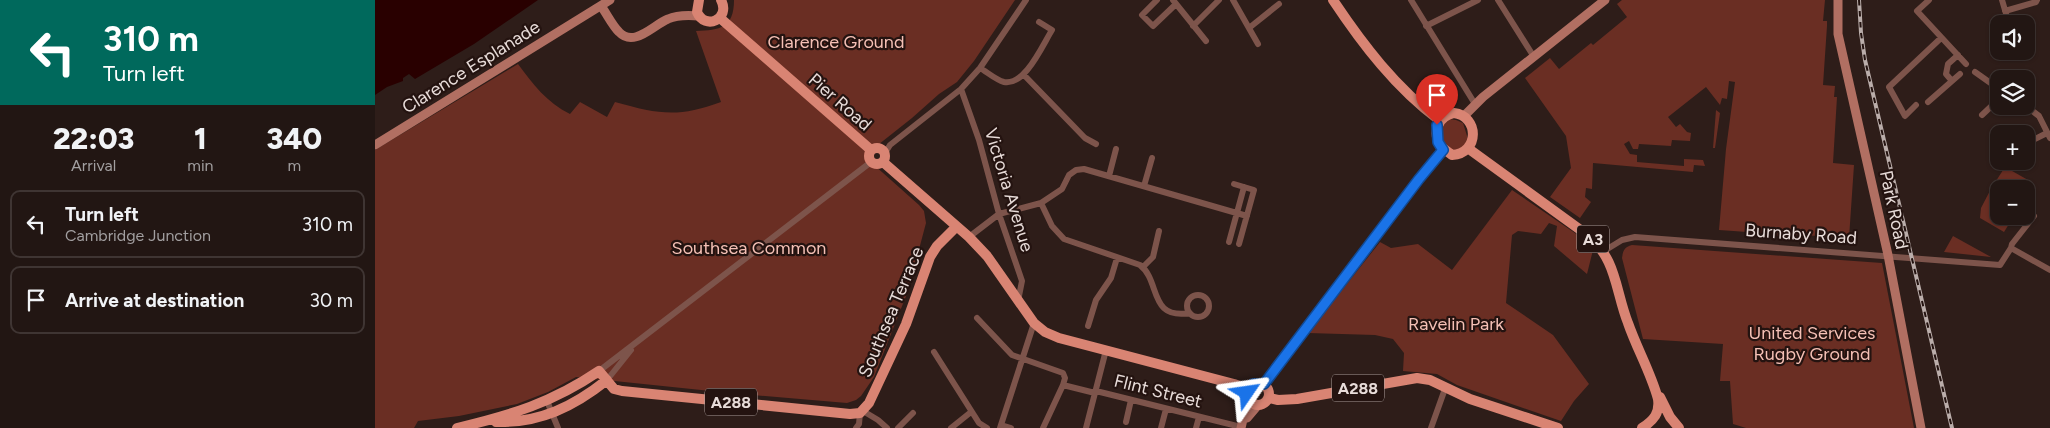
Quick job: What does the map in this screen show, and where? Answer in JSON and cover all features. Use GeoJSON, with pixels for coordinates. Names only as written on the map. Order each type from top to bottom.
{"type":"FeatureCollection","features":[{"type":"Feature","properties":{"kind":"main road"},"geometry":{"type":"LineString","coordinates":[[699,0],[697,7],[699,16],[709,22],[720,18],[724,11],[721,0]]}},
{"type":"Feature","properties":{"kind":"main road"},"geometry":{"type":"LineString","coordinates":[[1333,0],[1391,77],[1420,106],[1439,120]]}},
{"type":"Feature","properties":{"kind":"main road","name":"Pier Road"},"geometry":{"type":"LineString","coordinates":[[720,18],[871,150]]}},
{"type":"Feature","properties":{"kind":"main road"},"geometry":{"type":"LineString","coordinates":[[1453,113],[1464,116],[1471,125],[1472,131],[1472,143],[1469,149],[1452,155],[1443,150],[1437,137],[1439,120],[1453,113]]}},
{"type":"Feature","properties":{"kind":"main road"},"geometry":{"type":"LineString","coordinates":[[884,157],[877,164],[871,162],[868,156],[871,150],[877,147],[884,157],[969,237],[987,256],[1034,323],[1045,332],[1059,338],[1234,384],[1248,394],[1252,403],[1258,405],[1264,404],[1269,398],[1269,390],[1264,384],[1255,383],[1248,394]]}},
{"type":"Feature","properties":{"kind":"main road","name":"A3"},"geometry":{"type":"LineString","coordinates":[[1469,149],[1587,234],[1604,251],[1612,267],[1627,323],[1652,380],[1671,418],[1679,428]]}},
{"type":"Feature","properties":{"kind":"main road","name":"Southsea Terrace"},"geometry":{"type":"LineString","coordinates":[[861,412],[877,389],[906,324],[930,257],[937,246],[956,226]]}},
{"type":"Feature","properties":{"kind":"main road"},"geometry":{"type":"LineString","coordinates":[[457,428],[487,422],[547,401],[599,371]]}},
{"type":"Feature","properties":{"kind":"main road","name":"A288"},"geometry":{"type":"LineString","coordinates":[[599,371],[615,389],[622,391],[850,414],[861,412]]}},
{"type":"Feature","properties":{"kind":"main road","name":"A288"},"geometry":{"type":"LineString","coordinates":[[1269,398],[1278,400],[1297,399],[1417,378],[1430,380],[1470,399],[1558,428]]}},
{"type":"Feature","properties":{"kind":"main road"},"geometry":{"type":"LineString","coordinates":[[487,422],[507,422],[553,413],[573,405],[607,380]]}},
{"type":"Feature","properties":{"kind":"main road","name":"A3"},"geometry":{"type":"LineString","coordinates":[[1642,428],[1655,418],[1658,411],[1658,399],[1652,380]]}},
{"type":"Feature","properties":{"kind":"street","name":"Clarence Esplanade"},"geometry":{"type":"LineString","coordinates":[[375,145],[610,0]]}},
{"type":"Feature","properties":{"kind":"street"},"geometry":{"type":"LineString","coordinates":[[884,157],[890,145],[961,89],[979,68],[1026,0]]}},
{"type":"Feature","properties":{"kind":"street"},"geometry":{"type":"LineString","coordinates":[[1157,0],[1141,15],[1153,26],[1174,2],[1206,41]]}},
{"type":"Feature","properties":{"kind":"street"},"geometry":{"type":"LineString","coordinates":[[1193,26],[1219,0]]}},
{"type":"Feature","properties":{"kind":"street"},"geometry":{"type":"LineString","coordinates":[[1233,0],[1258,44]]}},
{"type":"Feature","properties":{"kind":"street"},"geometry":{"type":"LineString","coordinates":[[1411,0],[1475,104]]}},
{"type":"Feature","properties":{"kind":"street"},"geometry":{"type":"LineString","coordinates":[[1426,26],[1478,0]]}},
{"type":"Feature","properties":{"kind":"street"},"geometry":{"type":"LineString","coordinates":[[1498,0],[1534,57]]}},
{"type":"Feature","properties":{"kind":"street"},"geometry":{"type":"LineString","coordinates":[[1464,116],[1475,104],[1605,0]]}},
{"type":"Feature","properties":{"kind":"street","name":"Park Road"},"geometry":{"type":"LineString","coordinates":[[1838,0],[1838,34],[1887,255],[1921,428]]}},
{"type":"Feature","properties":{"kind":"street"},"geometry":{"type":"LineString","coordinates":[[1929,0],[1917,11],[1966,64]]}},
{"type":"Feature","properties":{"kind":"street"},"geometry":{"type":"LineString","coordinates":[[2002,0],[2006,14],[2037,0]]}},
{"type":"Feature","properties":{"kind":"street"},"geometry":{"type":"LineString","coordinates":[[1249,28],[1279,4]]}},
{"type":"Feature","properties":{"kind":"street"},"geometry":{"type":"LineString","coordinates":[[601,6],[619,32],[633,38],[640,36],[668,19],[682,16],[699,16]]}},
{"type":"Feature","properties":{"kind":"street"},"geometry":{"type":"LineString","coordinates":[[979,68],[1002,82],[1013,82],[1024,75],[1052,30],[1039,22]]}},
{"type":"Feature","properties":{"kind":"street"},"geometry":{"type":"LineString","coordinates":[[1916,105],[1905,116],[1889,87],[1941,38]]}},
{"type":"Feature","properties":{"kind":"street"},"geometry":{"type":"LineString","coordinates":[[1951,81],[1946,74],[1948,64],[1958,55]]}},
{"type":"Feature","properties":{"kind":"street"},"geometry":{"type":"LineString","coordinates":[[1975,72],[1990,83]]}},
{"type":"Feature","properties":{"kind":"street"},"geometry":{"type":"LineString","coordinates":[[1927,102],[1960,74]]}},
{"type":"Feature","properties":{"kind":"street"},"geometry":{"type":"LineString","coordinates":[[1024,75],[1085,138],[1096,144]]}},
{"type":"Feature","properties":{"kind":"street","name":"Victoria Avenue"},"geometry":{"type":"LineString","coordinates":[[961,89],[979,140],[999,214],[1022,281],[1018,301]]}},
{"type":"Feature","properties":{"kind":"street"},"geometry":{"type":"LineString","coordinates":[[1982,115],[1990,107]]}},
{"type":"Feature","properties":{"kind":"street"},"geometry":{"type":"LineString","coordinates":[[2035,113],[2039,116],[2049,136],[2035,140]]}},
{"type":"Feature","properties":{"kind":"street"},"geometry":{"type":"LineString","coordinates":[[1109,176],[1117,149]]}},
{"type":"Feature","properties":{"kind":"street"},"geometry":{"type":"LineString","coordinates":[[1264,384],[1443,150]]}},
{"type":"Feature","properties":{"kind":"street"},"geometry":{"type":"LineString","coordinates":[[1144,186],[1151,158]]}},
{"type":"Feature","properties":{"kind":"street"},"geometry":{"type":"LineString","coordinates":[[599,371],[871,162]]}},
{"type":"Feature","properties":{"kind":"street"},"geometry":{"type":"LineString","coordinates":[[969,237],[999,214],[1041,203],[1062,189],[1069,175],[1076,170],[1109,176],[1247,216]]}},
{"type":"Feature","properties":{"kind":"street"},"geometry":{"type":"LineString","coordinates":[[1233,184],[1254,190],[1239,244]]}},
{"type":"Feature","properties":{"kind":"street"},"geometry":{"type":"LineString","coordinates":[[1229,242],[1244,187]]}},
{"type":"Feature","properties":{"kind":"street"},"geometry":{"type":"LineString","coordinates":[[1041,203],[1052,226],[1064,240],[1136,263],[1143,267],[1160,304],[1175,314],[1190,313],[1200,317],[1206,314],[1211,308],[1206,297],[1195,295],[1187,302],[1190,313]]}},
{"type":"Feature","properties":{"kind":"street"},"geometry":{"type":"LineString","coordinates":[[2027,225],[2011,244],[2011,248],[2050,270]]}},
{"type":"Feature","properties":{"kind":"street"},"geometry":{"type":"LineString","coordinates":[[1143,267],[1153,257],[1159,231]]}},
{"type":"Feature","properties":{"kind":"street","name":"Burnaby Road"},"geometry":{"type":"LineString","coordinates":[[1604,251],[1623,240],[1635,237],[2000,265],[2011,248]]}},
{"type":"Feature","properties":{"kind":"street"},"geometry":{"type":"LineString","coordinates":[[1087,326],[1096,300],[1111,278],[1117,258]]}},
{"type":"Feature","properties":{"kind":"street"},"geometry":{"type":"LineString","coordinates":[[977,318],[1012,355],[1063,373],[1065,378],[1063,385],[1043,428]]}},
{"type":"Feature","properties":{"kind":"street"},"geometry":{"type":"LineString","coordinates":[[1011,428],[1001,426],[1034,323]]}},
{"type":"Feature","properties":{"kind":"street"},"geometry":{"type":"LineString","coordinates":[[607,380],[639,342]]}},
{"type":"Feature","properties":{"kind":"street"},"geometry":{"type":"LineString","coordinates":[[1086,428],[1106,350]]}},
{"type":"Feature","properties":{"kind":"street"},"geometry":{"type":"LineString","coordinates":[[934,352],[971,412],[979,423],[987,428]]}},
{"type":"Feature","properties":{"kind":"street","name":"Flint Street"},"geometry":{"type":"LineString","coordinates":[[1063,385],[1241,427]]}},
{"type":"Feature","properties":{"kind":"street"},"geometry":{"type":"LineString","coordinates":[[1431,428],[1446,386]]}},
{"type":"Feature","properties":{"kind":"street"},"geometry":{"type":"LineString","coordinates":[[1241,427],[1248,394]]}},
{"type":"Feature","properties":{"kind":"street"},"geometry":{"type":"LineString","coordinates":[[1126,422],[1131,400]]}},
{"type":"Feature","properties":{"kind":"street"},"geometry":{"type":"LineString","coordinates":[[547,401],[558,428]]}},
{"type":"Feature","properties":{"kind":"street"},"geometry":{"type":"LineString","coordinates":[[1241,427],[1258,405]]}},
{"type":"Feature","properties":{"kind":"street"},"geometry":{"type":"LineString","coordinates":[[1161,428],[1166,409]]}},
{"type":"Feature","properties":{"kind":"street"},"geometry":{"type":"LineString","coordinates":[[856,428],[859,424],[861,412],[878,420],[887,428]]}},
{"type":"Feature","properties":{"kind":"street"},"geometry":{"type":"LineString","coordinates":[[951,428],[971,412]]}},
{"type":"Feature","properties":{"kind":"street"},"geometry":{"type":"LineString","coordinates":[[897,428],[913,413]]}},
{"type":"Feature","properties":{"kind":"street"},"geometry":{"type":"LineString","coordinates":[[1196,428],[1199,417]]}},
{"type":"Feature","properties":{"kind":"green space","name":"Southsea Common"},"geometry":{"type":"Polygon","coordinates":[[[734,0],[1015,0],[974,61],[957,82],[939,94],[864,156],[919,205],[924,211],[926,223],[908,291],[874,377],[861,396],[847,403],[576,377],[548,392],[517,404],[459,416],[418,421],[414,428],[375,428],[375,150],[518,64],[547,99],[570,114],[580,102],[607,117],[615,102],[668,113],[692,110],[721,102],[696,31],[712,30],[724,26],[731,17],[734,0]]]}},
{"type":"Feature","properties":{"kind":"green space"},"geometry":{"type":"Polygon","coordinates":[[[1622,0],[1825,0],[1823,21],[1827,21],[1827,26],[1823,85],[1835,86],[1834,97],[1837,97],[1833,163],[1854,165],[1849,238],[1788,234],[1787,237],[1777,236],[1776,234],[1719,230],[1726,149],[1735,82],[1729,81],[1727,99],[1722,98],[1720,105],[1706,87],[1668,117],[1676,127],[1680,124],[1687,132],[1691,133],[1690,141],[1672,140],[1671,146],[1639,144],[1638,149],[1633,149],[1629,141],[1624,144],[1630,154],[1637,155],[1637,162],[1684,166],[1684,159],[1703,160],[1705,166],[1694,165],[1693,172],[1593,163],[1592,189],[1586,188],[1585,197],[1591,202],[1580,218],[1550,197],[1571,168],[1566,136],[1525,78],[1550,58],[1559,69],[1591,43],[1593,45],[1627,17],[1617,4],[1622,0]]]}},
{"type":"Feature","properties":{"kind":"green space"},"geometry":{"type":"Polygon","coordinates":[[[1716,110],[1720,113],[1715,148],[1713,148],[1716,110]]]}},
{"type":"Feature","properties":{"kind":"green space"},"geometry":{"type":"Polygon","coordinates":[[[1450,119],[1463,123],[1468,139],[1463,148],[1452,152],[1441,142],[1442,126],[1450,119]]]}},
{"type":"Feature","properties":{"kind":"green space"},"geometry":{"type":"Polygon","coordinates":[[[2003,170],[2010,170],[2028,180],[1997,180],[2003,170]]]}},
{"type":"Feature","properties":{"kind":"green space","name":"Ravelin Park"},"geometry":{"type":"Polygon","coordinates":[[[1512,190],[1594,246],[1587,274],[1554,246],[1557,226],[1549,223],[1541,234],[1518,231],[1512,235],[1506,303],[1553,335],[1589,384],[1574,401],[1561,421],[1457,385],[1437,374],[1403,371],[1404,353],[1393,339],[1375,335],[1308,333],[1380,242],[1391,248],[1418,244],[1452,270],[1512,190]]]}},
{"type":"Feature","properties":{"kind":"green space"},"geometry":{"type":"Polygon","coordinates":[[[1990,191],[1990,224],[1980,218],[1981,208],[1990,191]]]}},
{"type":"Feature","properties":{"kind":"green space"},"geometry":{"type":"Polygon","coordinates":[[[1992,225],[2008,225],[2004,232],[1992,225]]]}},
{"type":"Feature","properties":{"kind":"green space"},"geometry":{"type":"Polygon","coordinates":[[[1953,236],[1991,257],[1944,252],[1953,236]]]}},
{"type":"Feature","properties":{"kind":"green space","name":"United Services Rugby Ground"},"geometry":{"type":"Polygon","coordinates":[[[1632,245],[1882,263],[1914,428],[1746,428],[1733,424],[1730,381],[1720,381],[1723,344],[1643,339],[1622,258],[1624,250],[1632,245]]]}},
{"type":"Feature","properties":{"kind":"shaded area"},"geometry":{"type":"Polygon","coordinates":[[[375,0],[538,0],[474,44],[415,79],[409,74],[403,78],[403,81],[387,87],[375,95],[375,0]]]}},
{"type":"Feature","properties":{"kind":"railway"},"geometry":{"type":"LineString","coordinates":[[1859,0],[1865,60],[1952,428]]}},
{"type":"Feature","properties":{"kind":"route"},"geometry":{"type":"LineString","coordinates":[[1247,393],[1253,384],[1258,382],[1264,384],[1282,358],[1443,150],[1438,142],[1437,125]]}},
{"type":"Feature","properties":{"kind":"park label","name":"Clarence Ground"},"geometry":{"type":"Point","coordinates":[836,42]}}]}
